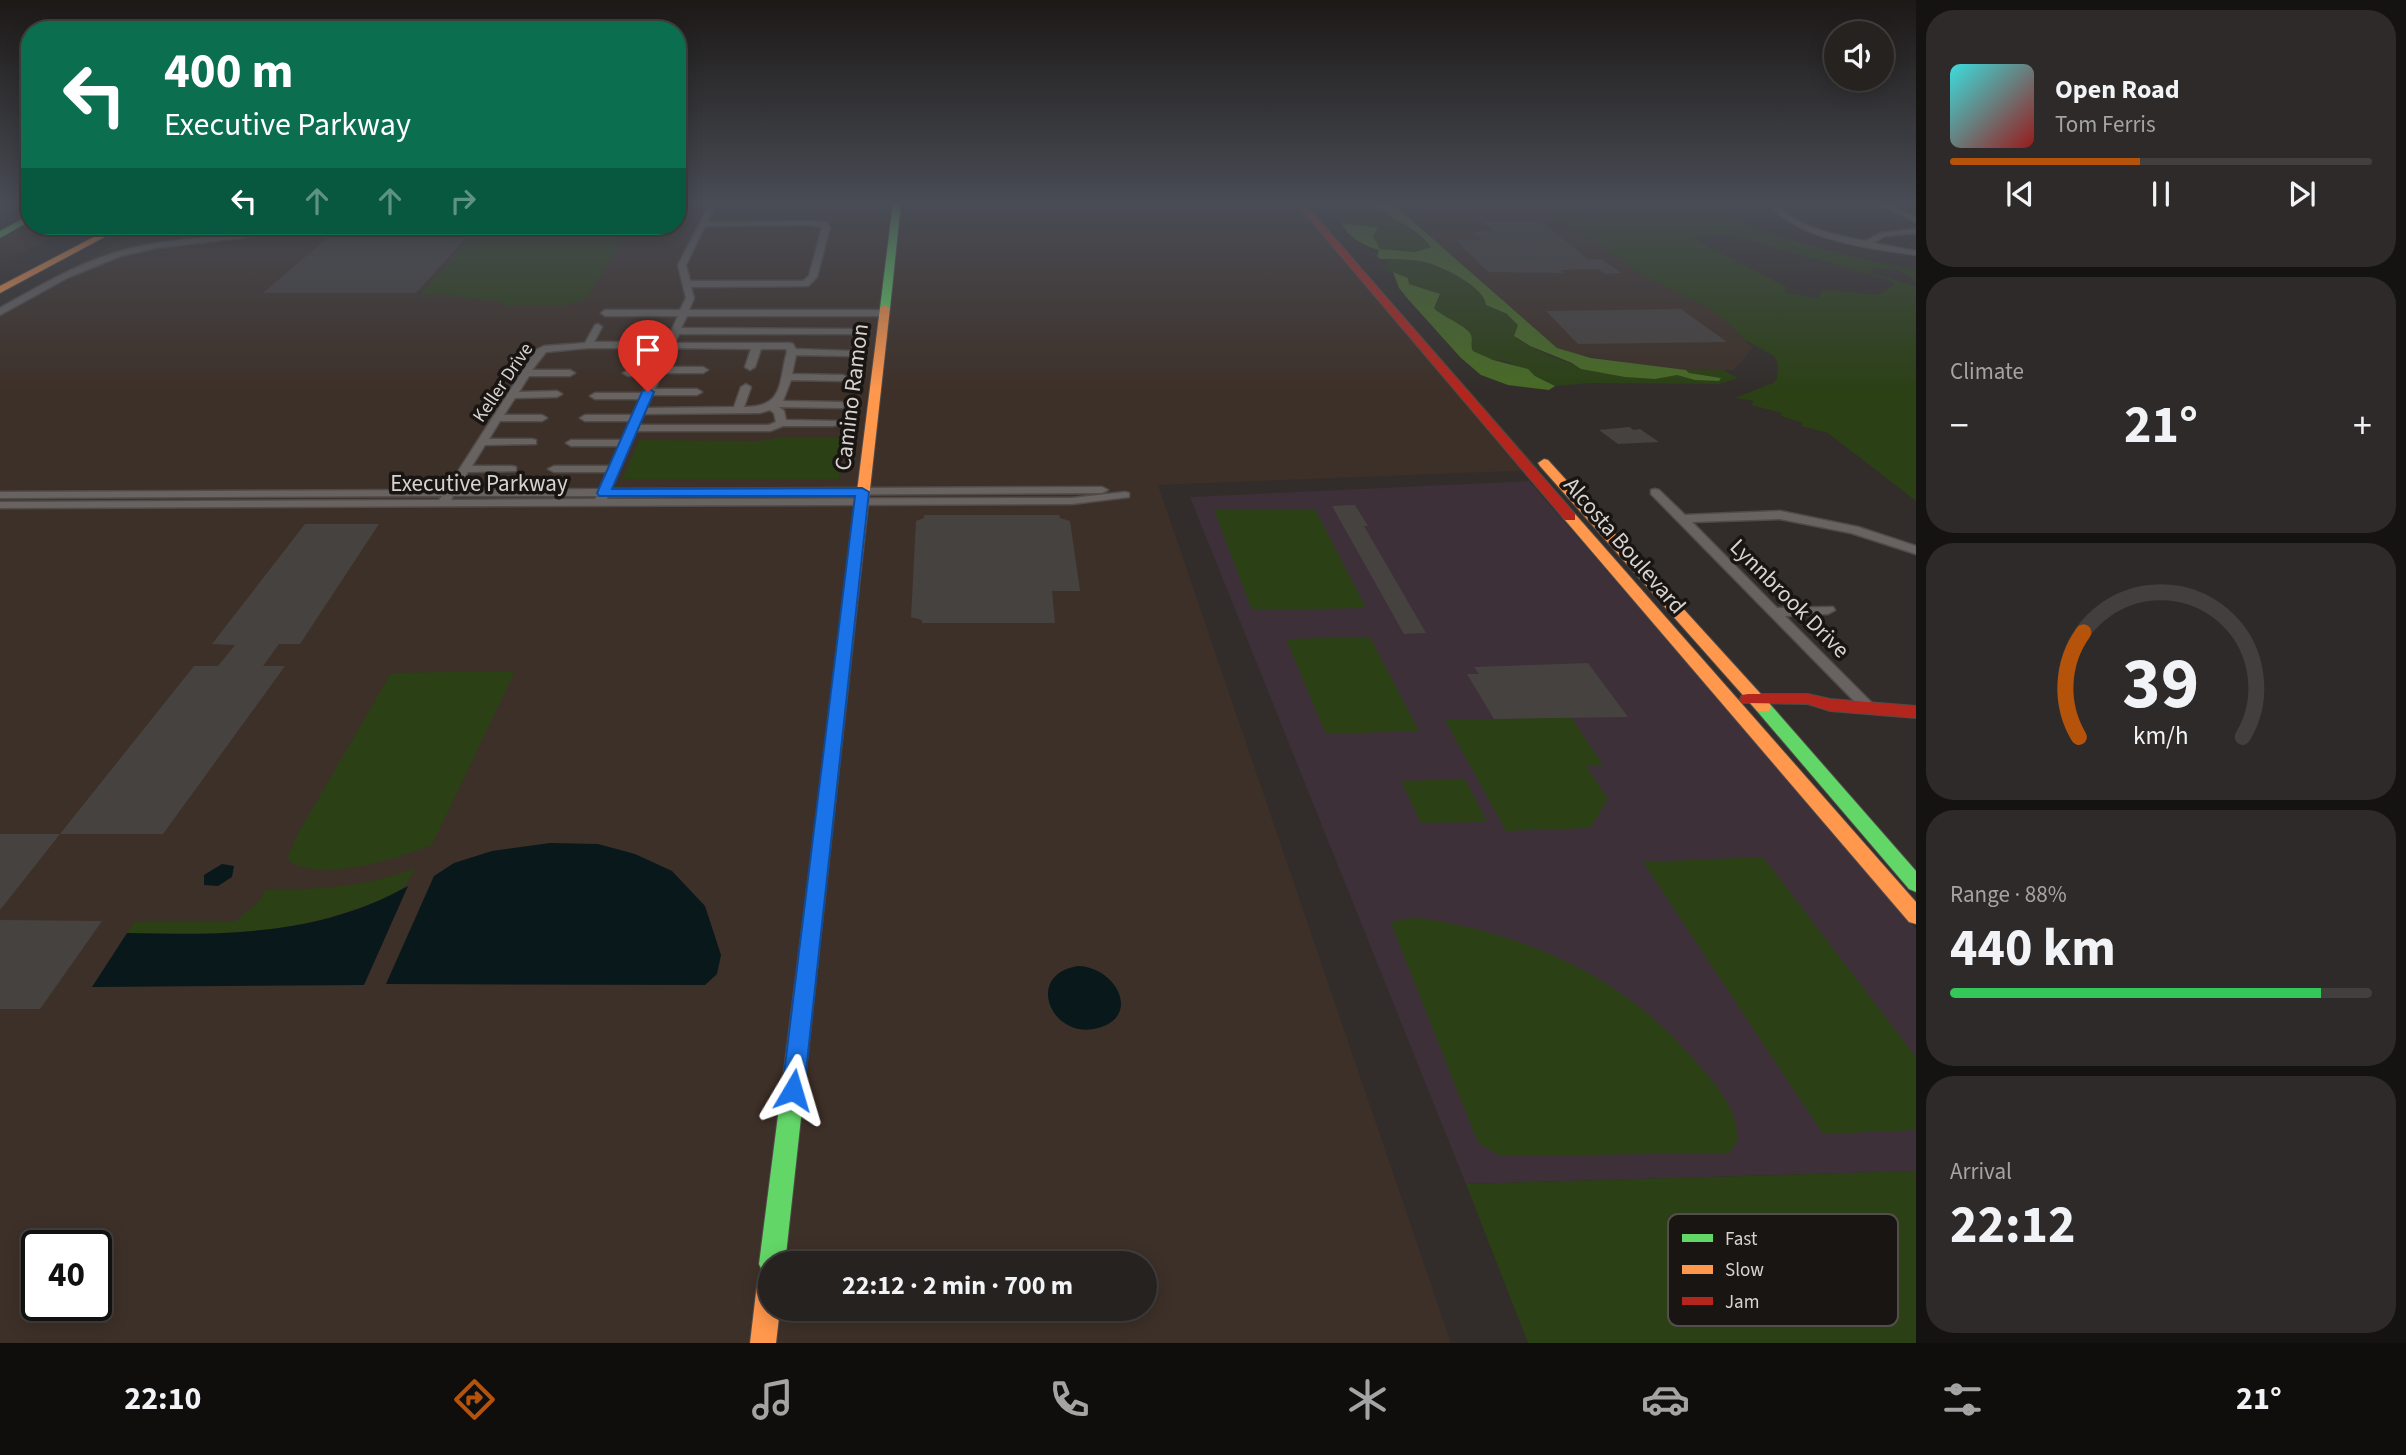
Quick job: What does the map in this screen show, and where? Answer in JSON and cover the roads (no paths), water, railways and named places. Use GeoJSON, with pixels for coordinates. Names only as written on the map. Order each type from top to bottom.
{"type":"FeatureCollection","features":[{"type":"Feature","properties":{"kind":"main road"},"geometry":{"type":"LineString","coordinates":[[0,275],[18,266]]}},
{"type":"Feature","properties":{"kind":"main road"},"geometry":{"type":"LineString","coordinates":[[0,290],[46,266]]}},
{"type":"Feature","properties":{"kind":"main road","name":"Camino Ramon"},"geometry":{"type":"LineString","coordinates":[[774,1251],[890,266]]}},
{"type":"Feature","properties":{"kind":"main road","name":"Alcosta Boulevard"},"geometry":{"type":"LineString","coordinates":[[1354,266],[1916,916]]}},
{"type":"Feature","properties":{"kind":"main road","name":"Alcosta Boulevard"},"geometry":{"type":"LineString","coordinates":[[1368,266],[1755,699],[1916,884]]}},
{"type":"Feature","properties":{"kind":"main road"},"geometry":{"type":"LineString","coordinates":[[1726,699],[1808,699],[1830,705],[1916,712]]}},
{"type":"Feature","properties":{"kind":"main road"},"geometry":{"type":"LineString","coordinates":[[1740,715],[1819,711],[1830,705]]}},
{"type":"Feature","properties":{"kind":"main road"},"geometry":{"type":"LineString","coordinates":[[763,1343],[766,1321]]}},
{"type":"Feature","properties":{"kind":"street"},"geometry":{"type":"LineString","coordinates":[[0,312],[86,266]]}},
{"type":"Feature","properties":{"kind":"street"},"geometry":{"type":"LineString","coordinates":[[601,498],[690,298],[689,284],[682,266]]}},
{"type":"Feature","properties":{"kind":"street"},"geometry":{"type":"LineString","coordinates":[[689,284],[805,284],[813,277],[817,266]]}},
{"type":"Feature","properties":{"kind":"street"},"geometry":{"type":"LineString","coordinates":[[605,313],[884,313]]}},
{"type":"Feature","properties":{"kind":"street"},"geometry":{"type":"LineString","coordinates":[[570,359],[598,327]]}},
{"type":"Feature","properties":{"kind":"street"},"geometry":{"type":"LineString","coordinates":[[621,358],[642,327]]}},
{"type":"Feature","properties":{"kind":"street"},"geometry":{"type":"LineString","coordinates":[[676,331],[852,331]]}},
{"type":"Feature","properties":{"kind":"street"},"geometry":{"type":"LineString","coordinates":[[775,406],[786,377],[791,349],[799,343],[803,331]]}},
{"type":"Feature","properties":{"kind":"street","name":"Keller Drive"},"geometry":{"type":"LineString","coordinates":[[446,499],[539,352],[544,349],[583,345],[757,346],[848,353]]}},
{"type":"Feature","properties":{"kind":"street"},"geometry":{"type":"LineString","coordinates":[[750,367],[757,346]]}},
{"type":"Feature","properties":{"kind":"street"},"geometry":{"type":"LineString","coordinates":[[628,373],[703,370]]}},
{"type":"Feature","properties":{"kind":"street"},"geometry":{"type":"LineString","coordinates":[[526,373],[570,373]]}},
{"type":"Feature","properties":{"kind":"street"},"geometry":{"type":"LineString","coordinates":[[786,377],[843,378]]}},
{"type":"Feature","properties":{"kind":"street"},"geometry":{"type":"LineString","coordinates":[[738,410],[746,387]]}},
{"type":"Feature","properties":{"kind":"street"},"geometry":{"type":"LineString","coordinates":[[595,396],[697,392]]}},
{"type":"Feature","properties":{"kind":"street"},"geometry":{"type":"LineString","coordinates":[[512,395],[557,394]]}},
{"type":"Feature","properties":{"kind":"street"},"geometry":{"type":"LineString","coordinates":[[635,419],[775,406],[842,405]]}},
{"type":"Feature","properties":{"kind":"street"},"geometry":{"type":"LineString","coordinates":[[775,406],[782,423]]}},
{"type":"Feature","properties":{"kind":"street"},"geometry":{"type":"LineString","coordinates":[[498,418],[542,418]]}},
{"type":"Feature","properties":{"kind":"street"},"geometry":{"type":"LineString","coordinates":[[585,418],[635,419],[759,429],[782,423],[834,423]]}},
{"type":"Feature","properties":{"kind":"street"},"geometry":{"type":"LineString","coordinates":[[483,442],[532,442]]}},
{"type":"Feature","properties":{"kind":"street"},"geometry":{"type":"LineString","coordinates":[[571,443],[624,443]]}},
{"type":"Feature","properties":{"kind":"street"},"geometry":{"type":"LineString","coordinates":[[466,469],[512,469]]}},
{"type":"Feature","properties":{"kind":"street"},"geometry":{"type":"LineString","coordinates":[[554,470],[613,469]]}},
{"type":"Feature","properties":{"kind":"street","name":"Lynnbrook Drive"},"geometry":{"type":"LineString","coordinates":[[1655,492],[1868,707]]}},
{"type":"Feature","properties":{"kind":"street","name":"Executive Parkway"},"geometry":{"type":"LineString","coordinates":[[0,495],[446,499],[862,497],[1072,501],[1125,493]]}},
{"type":"Feature","properties":{"kind":"street","name":"Executive Parkway"},"geometry":{"type":"LineString","coordinates":[[0,505],[446,499]]}},
{"type":"Feature","properties":{"kind":"street"},"geometry":{"type":"LineString","coordinates":[[1682,519],[1780,515],[1830,524],[1916,550]]}},
{"type":"Feature","properties":{"kind":"street"},"geometry":{"type":"LineString","coordinates":[[1776,612],[1828,610]]}}]}
